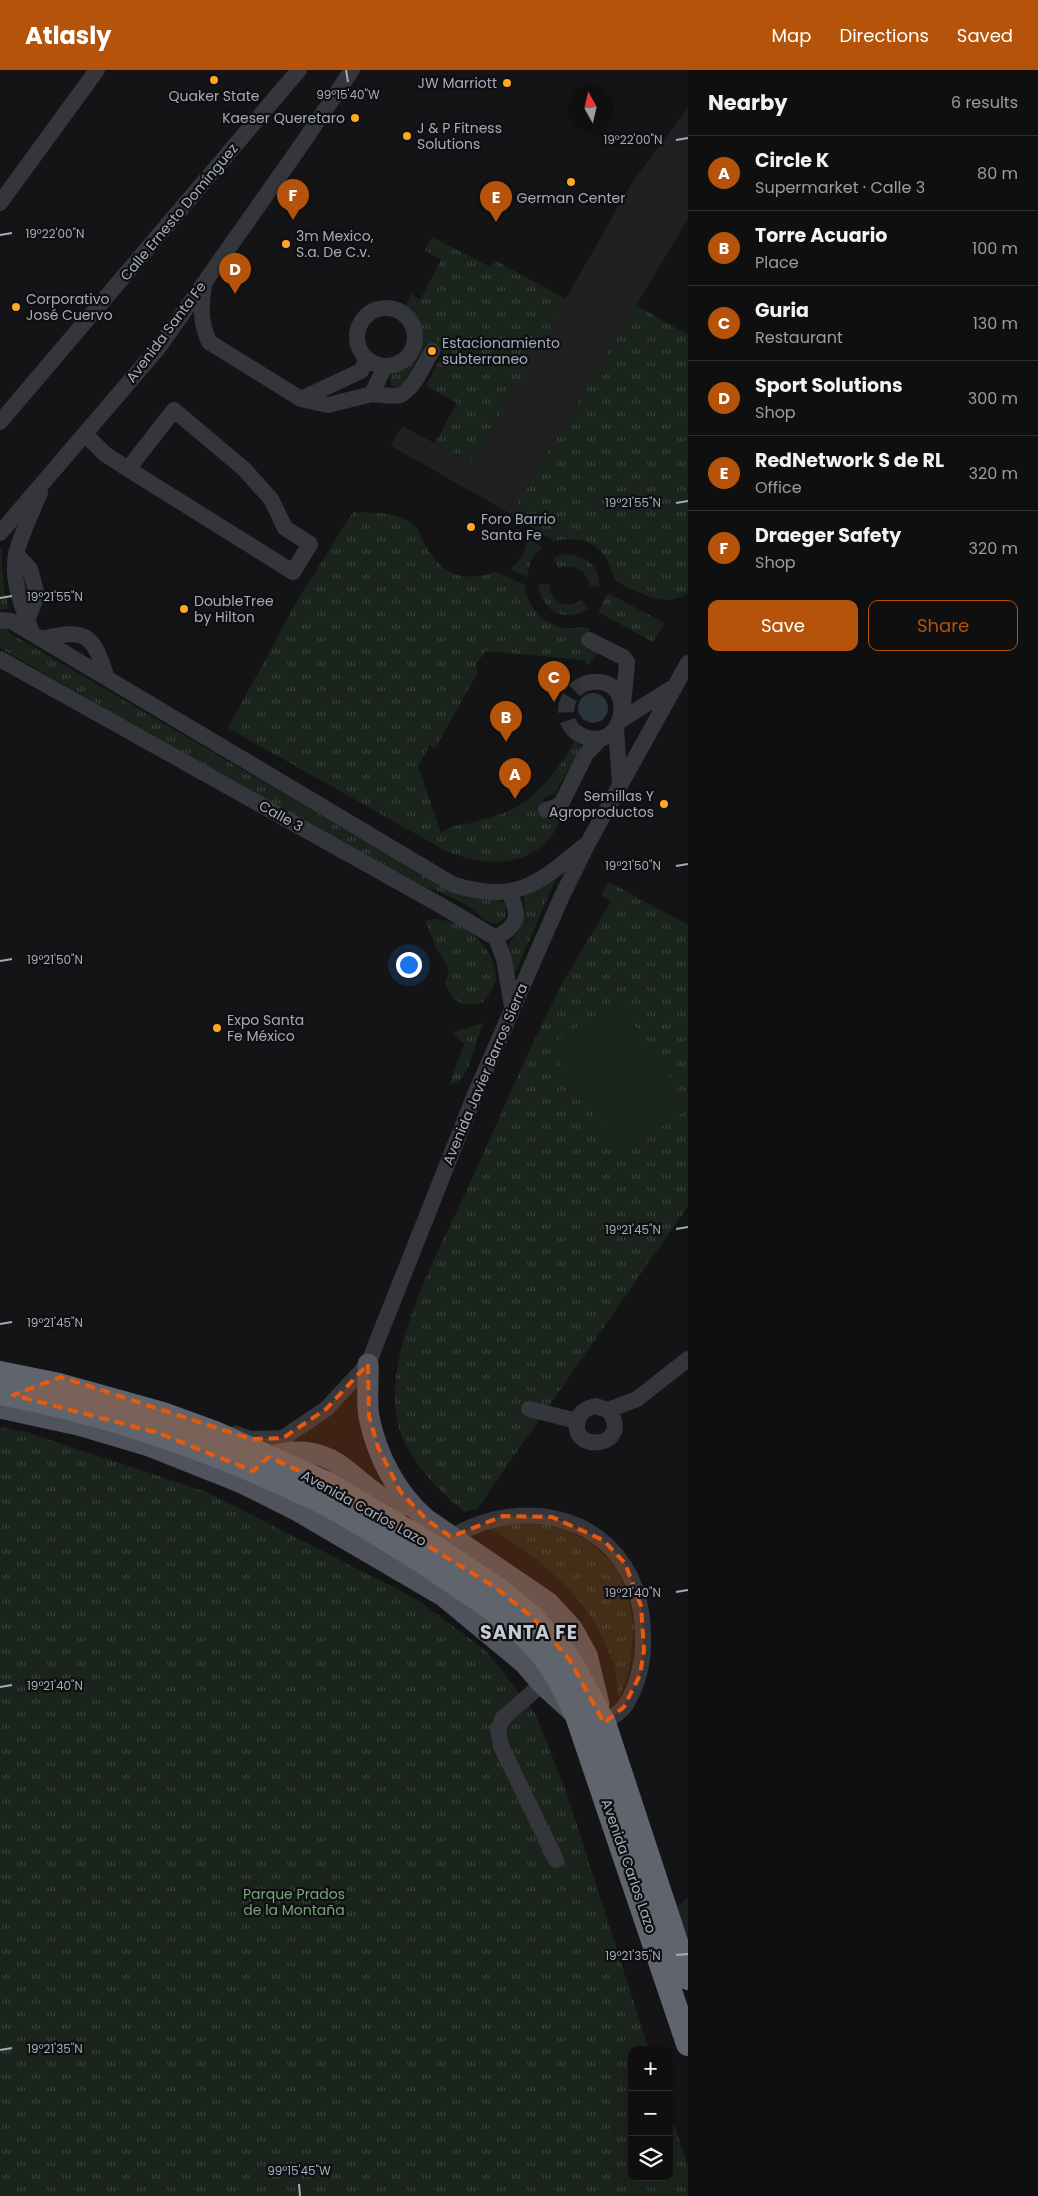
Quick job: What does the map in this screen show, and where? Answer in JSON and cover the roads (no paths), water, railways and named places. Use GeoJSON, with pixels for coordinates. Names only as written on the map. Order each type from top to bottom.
{"type":"FeatureCollection","features":[{"type":"Feature","properties":{"kind":"highway","name":"Avenida Carlos Lazo"},"geometry":{"type":"LineString","coordinates":[[0,1373],[59,1385],[163,1414],[215,1433],[328,1484],[440,1551],[496,1588],[532,1617],[569,1659],[604,1723],[688,1978]]}},
{"type":"Feature","properties":{"kind":"highway","name":"Avenida Carlos Lazo"},"geometry":{"type":"LineString","coordinates":[[0,1393],[51,1402],[158,1433],[206,1450],[321,1502],[440,1551],[486,1606],[531,1641],[566,1689],[577,1716],[688,2044]]}},
{"type":"Feature","properties":{"kind":"main road","name":"Avenida Carlos Lazo"},"geometry":{"type":"LineString","coordinates":[[368,1364],[369,1416],[378,1448],[391,1477],[440,1551]]}},
{"type":"Feature","properties":{"kind":"main road"},"geometry":{"type":"LineString","coordinates":[[0,1400],[61,1377]]}},
{"type":"Feature","properties":{"kind":"main road","name":"Avenida Carlos Lazo"},"geometry":{"type":"LineString","coordinates":[[0,1408],[78,1425],[148,1446],[242,1483],[296,1510],[443,1596],[524,1663],[542,1684],[577,1716]]}},
{"type":"Feature","properties":{"kind":"main road"},"geometry":{"type":"LineString","coordinates":[[242,1483],[259,1465],[272,1456],[287,1453],[311,1453],[342,1465],[388,1501],[411,1506]]}},
{"type":"Feature","properties":{"kind":"street"},"geometry":{"type":"LineString","coordinates":[[0,203],[97,70]]}},
{"type":"Feature","properties":{"kind":"street","name":"Calle Ernesto Domínguez"},"geometry":{"type":"LineString","coordinates":[[0,422],[299,70]]}},
{"type":"Feature","properties":{"kind":"street","name":"Avenida Santa Fe"},"geometry":{"type":"LineString","coordinates":[[0,533],[159,347],[352,70]]}},
{"type":"Feature","properties":{"kind":"street"},"geometry":{"type":"LineString","coordinates":[[204,282],[201,309],[202,326],[209,342],[301,398],[328,405],[372,394],[402,395],[410,389],[432,350]]}},
{"type":"Feature","properties":{"kind":"street"},"geometry":{"type":"LineString","coordinates":[[390,308],[407,316],[415,333],[415,343],[411,352],[404,360],[395,365],[385,366],[367,360],[360,352],[357,343],[359,325],[372,311],[390,308]]}},
{"type":"Feature","properties":{"kind":"street"},"geometry":{"type":"LineString","coordinates":[[301,398],[361,371],[367,360]]}},
{"type":"Feature","properties":{"kind":"street"},"geometry":{"type":"LineString","coordinates":[[372,394],[385,366]]}},
{"type":"Feature","properties":{"kind":"street"},"geometry":{"type":"LineString","coordinates":[[84,434],[105,454],[128,469],[293,572],[310,544],[285,528],[271,499],[244,469],[174,410],[128,469]]}},
{"type":"Feature","properties":{"kind":"street"},"geometry":{"type":"LineString","coordinates":[[44,481],[16,554],[15,571],[17,585],[33,631],[74,633],[84,636],[94,645],[107,678]]}},
{"type":"Feature","properties":{"kind":"street","name":"Calle 3"},"geometry":{"type":"LineString","coordinates":[[0,620],[12,621],[33,631],[107,678],[454,886],[472,891],[509,892],[547,876],[588,843]]}},
{"type":"Feature","properties":{"kind":"street"},"geometry":{"type":"LineString","coordinates":[[589,640],[623,657],[627,662],[620,720]]}},
{"type":"Feature","properties":{"kind":"street","name":"Calle 3"},"geometry":{"type":"LineString","coordinates":[[0,659],[432,900],[496,938]]}},
{"type":"Feature","properties":{"kind":"street","name":"Avenida Javier Barros Sierra"},"geometry":{"type":"LineString","coordinates":[[61,1377],[124,1394],[250,1439],[283,1438],[326,1409],[368,1364],[476,1092],[561,898],[588,843],[688,664]]}},
{"type":"Feature","properties":{"kind":"street"},"geometry":{"type":"LineString","coordinates":[[587,683],[602,682],[610,686],[622,701],[620,720],[620,785]]}},
{"type":"Feature","properties":{"kind":"street"},"geometry":{"type":"LineString","coordinates":[[546,810],[562,804],[586,754],[601,738],[609,734],[620,720],[675,686]]}},
{"type":"Feature","properties":{"kind":"street"},"geometry":{"type":"LineString","coordinates":[[577,733],[591,739],[601,738]]}},
{"type":"Feature","properties":{"kind":"street"},"geometry":{"type":"LineString","coordinates":[[509,892],[517,911],[516,920],[506,932],[496,938],[506,968],[512,1010]]}},
{"type":"Feature","properties":{"kind":"street"},"geometry":{"type":"LineString","coordinates":[[608,1410],[637,1399],[688,1359]]}},
{"type":"Feature","properties":{"kind":"street"},"geometry":{"type":"LineString","coordinates":[[0,1365],[61,1377]]}},
{"type":"Feature","properties":{"kind":"street"},"geometry":{"type":"LineString","coordinates":[[588,1407],[602,1407],[608,1410],[613,1416],[614,1429],[609,1438],[597,1444],[585,1440],[578,1431],[577,1421],[580,1415],[588,1407]]}},
{"type":"Feature","properties":{"kind":"street"},"geometry":{"type":"LineString","coordinates":[[529,1409],[577,1421]]}},
{"type":"Feature","properties":{"kind":"street"},"geometry":{"type":"LineString","coordinates":[[440,1551],[480,1523],[503,1516],[528,1514],[552,1517],[576,1524],[603,1540],[625,1563],[641,1606],[644,1650],[640,1675],[624,1707],[604,1723]]}},
{"type":"Feature","properties":{"kind":"street"},"geometry":{"type":"LineString","coordinates":[[542,1684],[503,1718],[498,1728],[500,1746],[556,1860]]}},
{"type":"Feature","properties":{"kind":"tunnel"},"geometry":{"type":"LineString","coordinates":[[577,733],[567,720],[567,705],[573,692],[587,683]]}},
{"type":"Feature","properties":{"kind":"place","name":"Quaker State"},"geometry":{"type":"Point","coordinates":[214,80]}},
{"type":"Feature","properties":{"kind":"place","name":"JW Marriott"},"geometry":{"type":"Point","coordinates":[507,83]}},
{"type":"Feature","properties":{"kind":"place","name":"Kaeser Queretaro"},"geometry":{"type":"Point","coordinates":[355,118]}},
{"type":"Feature","properties":{"kind":"place","name":"J & P Fitness Solutions"},"geometry":{"type":"Point","coordinates":[407,136]}},
{"type":"Feature","properties":{"kind":"place","name":"German Center"},"geometry":{"type":"Point","coordinates":[571,182]}},
{"type":"Feature","properties":{"kind":"place","name":"Draeger Safety"},"geometry":{"type":"Point","coordinates":[293,220]}},
{"type":"Feature","properties":{"kind":"place","name":"RedNetwork S de RL"},"geometry":{"type":"Point","coordinates":[496,222]}},
{"type":"Feature","properties":{"kind":"place","name":"3m Mexico, S.a. De C.v."},"geometry":{"type":"Point","coordinates":[286,244]}},
{"type":"Feature","properties":{"kind":"place","name":"Sport Solutions"},"geometry":{"type":"Point","coordinates":[235,294]}},
{"type":"Feature","properties":{"kind":"place","name":"Corporativo José Cuervo"},"geometry":{"type":"Point","coordinates":[16,307]}},
{"type":"Feature","properties":{"kind":"place","name":"Estacionamiento subterraneo"},"geometry":{"type":"Point","coordinates":[432,351]}},
{"type":"Feature","properties":{"kind":"place","name":"Foro Barrio Santa Fe"},"geometry":{"type":"Point","coordinates":[471,527]}},
{"type":"Feature","properties":{"kind":"place","name":"DoubleTree by Hilton"},"geometry":{"type":"Point","coordinates":[184,609]}},
{"type":"Feature","properties":{"kind":"place","name":"Guria"},"geometry":{"type":"Point","coordinates":[554,702]}},
{"type":"Feature","properties":{"kind":"place","name":"Torre Acuario"},"geometry":{"type":"Point","coordinates":[506,742]}},
{"type":"Feature","properties":{"kind":"place","name":"Circle K"},"geometry":{"type":"Point","coordinates":[515,799]}},
{"type":"Feature","properties":{"kind":"place","name":"Semillas Y Agroproductos"},"geometry":{"type":"Point","coordinates":[664,804]}},
{"type":"Feature","properties":{"kind":"place","name":"Expo Santa Fe México"},"geometry":{"type":"Point","coordinates":[217,1028]}},
{"type":"Feature","properties":{"kind":"district","name":"SANTA FE"},"geometry":{"type":"Point","coordinates":[529,1632]}},
{"type":"Feature","properties":{"kind":"park label","name":"Parque Prados de la Montaña"},"geometry":{"type":"Point","coordinates":[294,1902]}}]}
